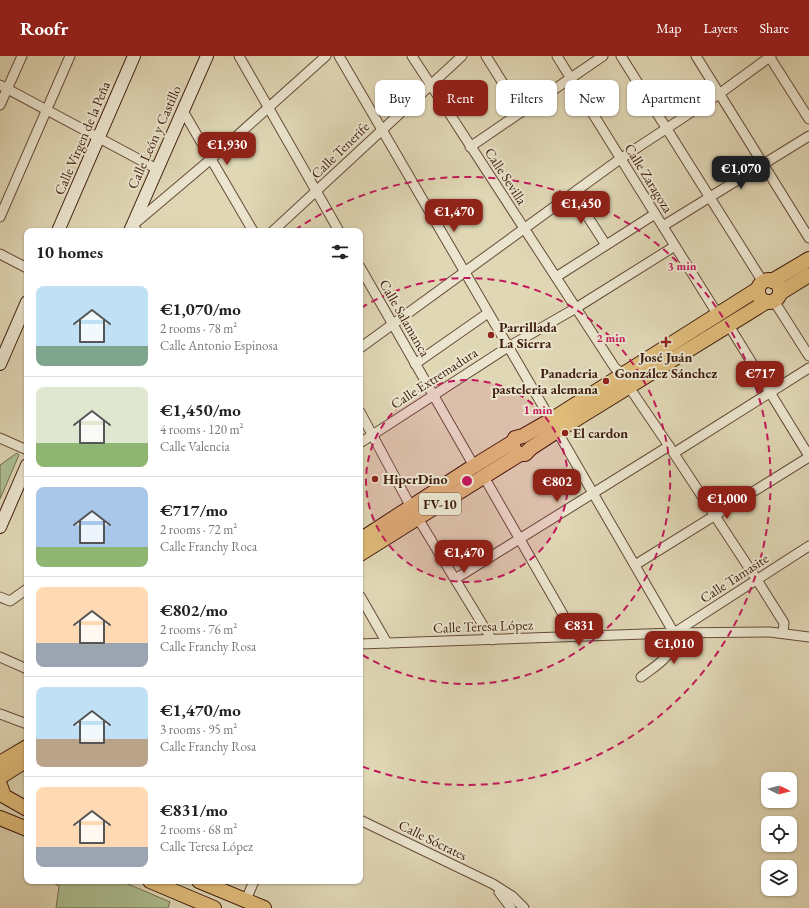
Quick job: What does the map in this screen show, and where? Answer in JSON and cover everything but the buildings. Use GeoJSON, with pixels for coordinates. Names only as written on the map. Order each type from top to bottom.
{"type":"FeatureCollection","features":[{"type":"Feature","properties":{"kind":"main road","name":"FV-10"},"geometry":{"type":"LineString","coordinates":[[554,425],[634,384],[723,320],[764,284],[809,259]]}},
{"type":"Feature","properties":{"kind":"main road","name":"FV-10"},"geometry":{"type":"LineString","coordinates":[[363,541],[484,477],[522,445],[554,425],[617,378],[723,320],[773,299],[809,276]]}},
{"type":"Feature","properties":{"kind":"main road"},"geometry":{"type":"LineString","coordinates":[[764,284],[780,288],[773,299],[761,299],[764,284]]}},
{"type":"Feature","properties":{"kind":"main road","name":"FV-10"},"geometry":{"type":"LineString","coordinates":[[415,513],[474,466],[522,445]]}},
{"type":"Feature","properties":{"kind":"main road"},"geometry":{"type":"LineString","coordinates":[[0,763],[24,748]]}},
{"type":"Feature","properties":{"kind":"main road"},"geometry":{"type":"LineString","coordinates":[[0,777],[24,762]]}},
{"type":"Feature","properties":{"kind":"main road"},"geometry":{"type":"LineString","coordinates":[[0,785],[4,796],[24,808]]}},
{"type":"Feature","properties":{"kind":"main road"},"geometry":{"type":"LineString","coordinates":[[0,800],[24,809]]}},
{"type":"Feature","properties":{"kind":"main road"},"geometry":{"type":"LineString","coordinates":[[0,818],[24,828]]}},
{"type":"Feature","properties":{"kind":"main road"},"geometry":{"type":"LineString","coordinates":[[157,884],[214,908]]}},
{"type":"Feature","properties":{"kind":"main road"},"geometry":{"type":"LineString","coordinates":[[206,884],[264,908]]}},
{"type":"Feature","properties":{"kind":"street"},"geometry":{"type":"LineString","coordinates":[[0,105],[4,87],[22,56]]}},
{"type":"Feature","properties":{"kind":"street"},"geometry":{"type":"LineString","coordinates":[[0,218],[70,56]]}},
{"type":"Feature","properties":{"kind":"street","name":"Calle Virgen de la Peña"},"geometry":{"type":"LineString","coordinates":[[59,228],[134,56]]}},
{"type":"Feature","properties":{"kind":"street","name":"Calle León y Castillo"},"geometry":{"type":"LineString","coordinates":[[133,228],[157,169],[207,56]]}},
{"type":"Feature","properties":{"kind":"street"},"geometry":{"type":"LineString","coordinates":[[239,56],[337,228]]}},
{"type":"Feature","properties":{"kind":"street"},"geometry":{"type":"LineString","coordinates":[[134,228],[326,56]]}},
{"type":"Feature","properties":{"kind":"street"},"geometry":{"type":"LineString","coordinates":[[340,56],[674,633],[673,647],[667,656],[641,678]]}},
{"type":"Feature","properties":{"kind":"street","name":"Calle Sevilla"},"geometry":{"type":"LineString","coordinates":[[412,56],[615,368],[617,378]]}},
{"type":"Feature","properties":{"kind":"street","name":"Calle Tenerife"},"geometry":{"type":"LineString","coordinates":[[276,228],[462,56]]}},
{"type":"Feature","properties":{"kind":"street"},"geometry":{"type":"LineString","coordinates":[[486,56],[501,80]]}},
{"type":"Feature","properties":{"kind":"street","name":"Calle Zaragoza"},"geometry":{"type":"LineString","coordinates":[[557,56],[675,246],[770,392],[809,457]]}},
{"type":"Feature","properties":{"kind":"street"},"geometry":{"type":"LineString","coordinates":[[557,88],[603,56]]}},
{"type":"Feature","properties":{"kind":"street"},"geometry":{"type":"LineString","coordinates":[[621,56],[764,284]]}},
{"type":"Feature","properties":{"kind":"street"},"geometry":{"type":"LineString","coordinates":[[696,56],[809,238]]}},
{"type":"Feature","properties":{"kind":"street"},"geometry":{"type":"LineString","coordinates":[[363,346],[620,159],[719,94],[770,56],[809,119]]}},
{"type":"Feature","properties":{"kind":"street"},"geometry":{"type":"LineString","coordinates":[[4,87],[157,169]]}},
{"type":"Feature","properties":{"kind":"street"},"geometry":{"type":"LineString","coordinates":[[183,111],[251,228]]}},
{"type":"Feature","properties":{"kind":"street"},"geometry":{"type":"LineString","coordinates":[[470,147],[515,116]]}},
{"type":"Feature","properties":{"kind":"street"},"geometry":{"type":"LineString","coordinates":[[663,226],[809,136]]}},
{"type":"Feature","properties":{"kind":"street"},"geometry":{"type":"LineString","coordinates":[[573,194],[606,245]]}},
{"type":"Feature","properties":{"kind":"street"},"geometry":{"type":"LineString","coordinates":[[556,277],[655,214]]}},
{"type":"Feature","properties":{"kind":"street","name":"Calle Extremadura"},"geometry":{"type":"LineString","coordinates":[[363,441],[508,347],[576,308],[675,246]]}},
{"type":"Feature","properties":{"kind":"street"},"geometry":{"type":"LineString","coordinates":[[0,254],[24,266]]}},
{"type":"Feature","properties":{"kind":"street","name":"Calle Salamanca"},"geometry":{"type":"LineString","coordinates":[[363,272],[474,466]]}},
{"type":"Feature","properties":{"kind":"street"},"geometry":{"type":"LineString","coordinates":[[773,299],[809,356]]}},
{"type":"Feature","properties":{"kind":"street"},"geometry":{"type":"LineString","coordinates":[[0,364],[24,309]]}},
{"type":"Feature","properties":{"kind":"street"},"geometry":{"type":"LineString","coordinates":[[415,364],[488,314]]}},
{"type":"Feature","properties":{"kind":"street"},"geometry":{"type":"LineString","coordinates":[[455,579],[593,493],[672,449],[809,368]]}},
{"type":"Feature","properties":{"kind":"street"},"geometry":{"type":"LineString","coordinates":[[617,378],[634,384],[714,516],[784,623],[783,632]]}},
{"type":"Feature","properties":{"kind":"street"},"geometry":{"type":"LineString","coordinates":[[363,417],[415,513],[492,640]]}},
{"type":"Feature","properties":{"kind":"street"},"geometry":{"type":"LineString","coordinates":[[0,438],[24,449]]}},
{"type":"Feature","properties":{"kind":"street"},"geometry":{"type":"LineString","coordinates":[[635,566],[809,457]]}},
{"type":"Feature","properties":{"kind":"street"},"geometry":{"type":"LineString","coordinates":[[0,527],[24,472]]}},
{"type":"Feature","properties":{"kind":"street"},"geometry":{"type":"LineString","coordinates":[[484,477],[576,637]]}},
{"type":"Feature","properties":{"kind":"street","name":"Calle Tamasite"},"geometry":{"type":"LineString","coordinates":[[674,633],[809,546]]}},
{"type":"Feature","properties":{"kind":"street"},"geometry":{"type":"LineString","coordinates":[[0,597],[10,601],[24,591]]}},
{"type":"Feature","properties":{"kind":"street"},"geometry":{"type":"LineString","coordinates":[[363,601],[387,643]]}},
{"type":"Feature","properties":{"kind":"street","name":"Calle Teresa López"},"geometry":{"type":"LineString","coordinates":[[363,644],[674,633],[783,632],[809,636]]}},
{"type":"Feature","properties":{"kind":"street","name":"Calle Teresa López"},"geometry":{"type":"LineString","coordinates":[[799,634],[809,633]]}},
{"type":"Feature","properties":{"kind":"street"},"geometry":{"type":"LineString","coordinates":[[0,657],[24,666]]}},
{"type":"Feature","properties":{"kind":"street"},"geometry":{"type":"LineString","coordinates":[[0,714],[24,723]]}},
{"type":"Feature","properties":{"kind":"street","name":"Calle Sócrates"},"geometry":{"type":"LineString","coordinates":[[363,821],[493,884],[512,896],[524,908]]}},
{"type":"Feature","properties":{"kind":"street"},"geometry":{"type":"LineString","coordinates":[[246,900],[253,884]]}},
{"type":"Feature","properties":{"kind":"street","name":"Calle Sócrates"},"geometry":{"type":"LineString","coordinates":[[493,884],[511,908]]}},
{"type":"Feature","properties":{"kind":"green space"},"geometry":{"type":"Polygon","coordinates":[[[17,453],[19,455],[0,499],[0,465],[17,453]]]}},
{"type":"Feature","properties":{"kind":"green space"},"geometry":{"type":"Polygon","coordinates":[[[55,884],[128,884],[170,902],[168,908],[56,908],[59,886],[55,884]]]}},
{"type":"Feature","properties":{"kind":"place","name":"Parrillada La Sierra"},"geometry":{"type":"Point","coordinates":[491,335]}},
{"type":"Feature","properties":{"kind":"place","name":"José Juán González Sánchez"},"geometry":{"type":"Point","coordinates":[666,342]}},
{"type":"Feature","properties":{"kind":"place","name":"Panaderia pasteleria alemana"},"geometry":{"type":"Point","coordinates":[606,381]}},
{"type":"Feature","properties":{"kind":"place","name":"El cardon"},"geometry":{"type":"Point","coordinates":[565,433]}},
{"type":"Feature","properties":{"kind":"place","name":"HiperDino"},"geometry":{"type":"Point","coordinates":[375,479]}}]}
